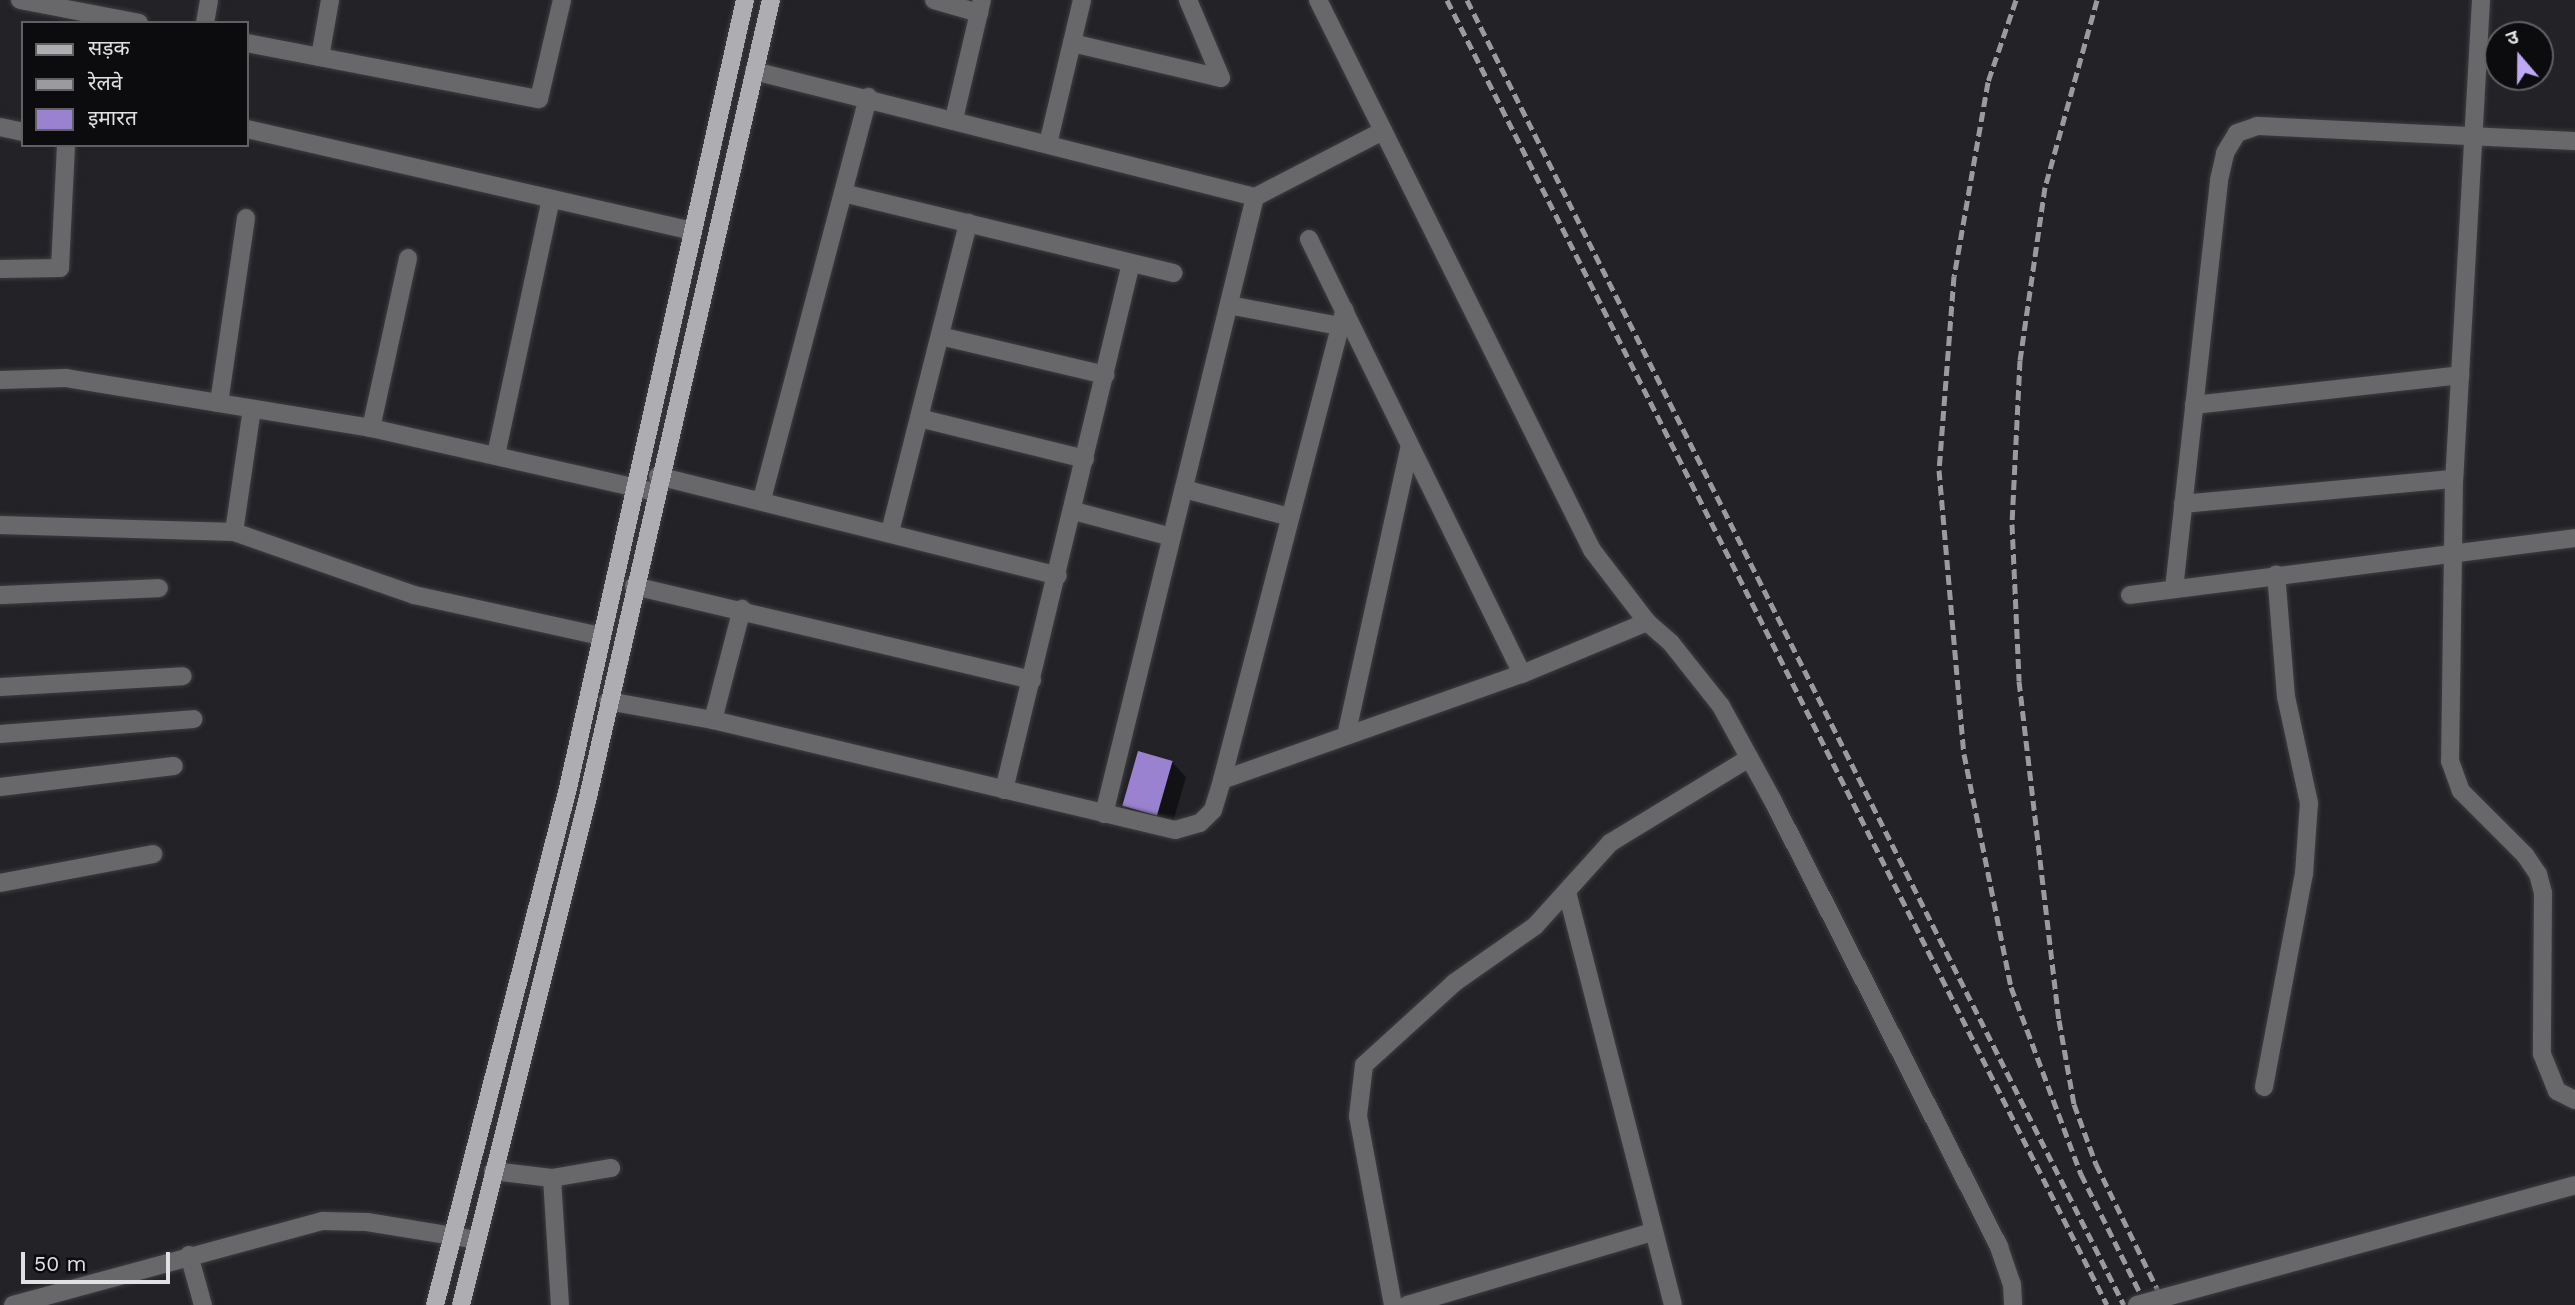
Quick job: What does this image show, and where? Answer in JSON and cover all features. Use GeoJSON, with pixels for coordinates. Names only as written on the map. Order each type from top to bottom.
{"type":"FeatureCollection","features":[{"type":"Feature","properties":{"kind":"main road"},"geometry":{"type":"LineString","coordinates":[[435,1305],[568,788],[745,0]]}},
{"type":"Feature","properties":{"kind":"main road"},"geometry":{"type":"LineString","coordinates":[[461,1305],[608,701],[771,0]]}},
{"type":"Feature","properties":{"kind":"main road"},"geometry":{"type":"LineString","coordinates":[[515,992],[537,996]]}},
{"type":"Feature","properties":{"kind":"street"},"geometry":{"type":"LineString","coordinates":[[20,0],[128,21]]}},
{"type":"Feature","properties":{"kind":"street"},"geometry":{"type":"LineString","coordinates":[[205,21],[209,0]]}},
{"type":"Feature","properties":{"kind":"street"},"geometry":{"type":"LineString","coordinates":[[320,57],[330,0]]}},
{"type":"Feature","properties":{"kind":"street"},"geometry":{"type":"LineString","coordinates":[[248,43],[539,99],[562,0]]}},
{"type":"Feature","properties":{"kind":"street"},"geometry":{"type":"LineString","coordinates":[[934,0],[981,6],[954,119]]}},
{"type":"Feature","properties":{"kind":"street"},"geometry":{"type":"LineString","coordinates":[[1048,144],[1082,0]]}},
{"type":"Feature","properties":{"kind":"street"},"geometry":{"type":"LineString","coordinates":[[1072,43],[1221,78],[1188,0]]}},
{"type":"Feature","properties":{"kind":"street"},"geometry":{"type":"LineString","coordinates":[[1318,0],[1592,550],[1647,622],[1704,683],[1749,758],[1999,1247],[2012,1284],[2013,1305]]}},
{"type":"Feature","properties":{"kind":"street"},"geometry":{"type":"LineString","coordinates":[[2481,0],[2454,479],[2450,761],[2461,791],[2525,855],[2538,874],[2543,894],[2542,1054],[2557,1091],[2575,1100]]}},
{"type":"Feature","properties":{"kind":"street"},"geometry":{"type":"LineString","coordinates":[[754,71],[868,97],[1255,197],[1382,131]]}},
{"type":"Feature","properties":{"kind":"street"},"geometry":{"type":"LineString","coordinates":[[762,499],[868,97]]}},
{"type":"Feature","properties":{"kind":"street"},"geometry":{"type":"LineString","coordinates":[[2174,589],[2219,180],[2225,153],[2238,133],[2257,126],[2575,141]]}},
{"type":"Feature","properties":{"kind":"street"},"geometry":{"type":"LineString","coordinates":[[0,127],[21,132]]}},
{"type":"Feature","properties":{"kind":"street"},"geometry":{"type":"LineString","coordinates":[[248,129],[691,231]]}},
{"type":"Feature","properties":{"kind":"street"},"geometry":{"type":"LineString","coordinates":[[0,269],[60,268],[66,147]]}},
{"type":"Feature","properties":{"kind":"street"},"geometry":{"type":"LineString","coordinates":[[843,192],[1173,274]]}},
{"type":"Feature","properties":{"kind":"street"},"geometry":{"type":"LineString","coordinates":[[1104,814],[1255,197]]}},
{"type":"Feature","properties":{"kind":"street"},"geometry":{"type":"LineString","coordinates":[[496,456],[551,199]]}},
{"type":"Feature","properties":{"kind":"street"},"geometry":{"type":"LineString","coordinates":[[219,403],[246,218]]}},
{"type":"Feature","properties":{"kind":"street"},"geometry":{"type":"LineString","coordinates":[[890,532],[968,223]]}},
{"type":"Feature","properties":{"kind":"street"},"geometry":{"type":"LineString","coordinates":[[1308,239],[1341,318],[1410,446],[1522,674]]}},
{"type":"Feature","properties":{"kind":"street"},"geometry":{"type":"LineString","coordinates":[[371,428],[408,258]]}},
{"type":"Feature","properties":{"kind":"street"},"geometry":{"type":"LineString","coordinates":[[1004,790],[1074,511],[1131,263]]}},
{"type":"Feature","properties":{"kind":"street"},"geometry":{"type":"LineString","coordinates":[[1229,305],[1341,318]]}},
{"type":"Feature","properties":{"kind":"street"},"geometry":{"type":"LineString","coordinates":[[608,701],[713,720],[1175,830],[1200,823],[1213,810],[1222,780],[1341,318]]}},
{"type":"Feature","properties":{"kind":"street"},"geometry":{"type":"LineString","coordinates":[[940,336],[1105,375]]}},
{"type":"Feature","properties":{"kind":"street"},"geometry":{"type":"LineString","coordinates":[[2194,405],[2460,375]]}},
{"type":"Feature","properties":{"kind":"street"},"geometry":{"type":"LineString","coordinates":[[0,380],[66,378],[371,428],[634,487],[657,484],[762,499],[1058,576]]}},
{"type":"Feature","properties":{"kind":"street"},"geometry":{"type":"LineString","coordinates":[[234,532],[252,408]]}},
{"type":"Feature","properties":{"kind":"street"},"geometry":{"type":"LineString","coordinates":[[919,418],[1085,459]]}},
{"type":"Feature","properties":{"kind":"street"},"geometry":{"type":"LineString","coordinates":[[1346,736],[1410,446]]}},
{"type":"Feature","properties":{"kind":"street"},"geometry":{"type":"LineString","coordinates":[[2183,504],[2454,479]]}},
{"type":"Feature","properties":{"kind":"street"},"geometry":{"type":"LineString","coordinates":[[1184,489],[1290,517]]}},
{"type":"Feature","properties":{"kind":"street"},"geometry":{"type":"LineString","coordinates":[[1074,511],[1172,537]]}},
{"type":"Feature","properties":{"kind":"street"},"geometry":{"type":"LineString","coordinates":[[0,525],[234,532],[414,595],[600,636]]}},
{"type":"Feature","properties":{"kind":"street"},"geometry":{"type":"LineString","coordinates":[[2130,595],[2276,574],[2575,538]]}},
{"type":"Feature","properties":{"kind":"street"},"geometry":{"type":"LineString","coordinates":[[2264,1087],[2304,874],[2308,825],[2303,770],[2286,697],[2276,574]]}},
{"type":"Feature","properties":{"kind":"street"},"geometry":{"type":"LineString","coordinates":[[634,586],[742,609],[1032,680]]}},
{"type":"Feature","properties":{"kind":"street"},"geometry":{"type":"LineString","coordinates":[[0,595],[159,588]]}},
{"type":"Feature","properties":{"kind":"street"},"geometry":{"type":"LineString","coordinates":[[713,720],[742,609]]}},
{"type":"Feature","properties":{"kind":"street"},"geometry":{"type":"LineString","coordinates":[[1222,780],[1522,674],[1647,622]]}},
{"type":"Feature","properties":{"kind":"street"},"geometry":{"type":"LineString","coordinates":[[0,687],[183,676]]}},
{"type":"Feature","properties":{"kind":"street"},"geometry":{"type":"LineString","coordinates":[[0,734],[193,719]]}},
{"type":"Feature","properties":{"kind":"street"},"geometry":{"type":"LineString","coordinates":[[1393,1305],[1358,1116],[1364,1065],[1430,1003],[1535,926],[1610,844],[1749,758]]}},
{"type":"Feature","properties":{"kind":"street"},"geometry":{"type":"LineString","coordinates":[[0,787],[174,766]]}},
{"type":"Feature","properties":{"kind":"street"},"geometry":{"type":"LineString","coordinates":[[0,883],[153,854]]}},
{"type":"Feature","properties":{"kind":"street"},"geometry":{"type":"LineString","coordinates":[[1567,892],[1652,1232],[1673,1305]]}},
{"type":"Feature","properties":{"kind":"street"},"geometry":{"type":"LineString","coordinates":[[494,1171],[552,1178],[611,1168]]}},
{"type":"Feature","properties":{"kind":"street"},"geometry":{"type":"LineString","coordinates":[[552,1178],[560,1305]]}},
{"type":"Feature","properties":{"kind":"street"},"geometry":{"type":"LineString","coordinates":[[2137,1305],[2575,1185]]}},
{"type":"Feature","properties":{"kind":"street"},"geometry":{"type":"LineString","coordinates":[[13,1305],[189,1255],[323,1221],[367,1222],[477,1240]]}},
{"type":"Feature","properties":{"kind":"street"},"geometry":{"type":"LineString","coordinates":[[1407,1305],[1652,1232]]}},
{"type":"Feature","properties":{"kind":"street"},"geometry":{"type":"LineString","coordinates":[[189,1255],[203,1305]]}},
{"type":"Feature","properties":{"kind":"building"},"geometry":{"type":"Polygon","coordinates":[[[1138,751],[1173,761],[1157,816],[1122,806],[1138,751]]]}},
{"type":"Feature","properties":{"kind":"railway"},"geometry":{"type":"LineString","coordinates":[[1447,0],[2107,1305]]}},
{"type":"Feature","properties":{"kind":"railway"},"geometry":{"type":"LineString","coordinates":[[1467,0],[2124,1305]]}},
{"type":"Feature","properties":{"kind":"railway"},"geometry":{"type":"LineString","coordinates":[[2016,0],[1988,82],[1954,276],[1939,470],[1964,754],[2011,987],[2081,1174],[2146,1305]]}},
{"type":"Feature","properties":{"kind":"railway"},"geometry":{"type":"LineString","coordinates":[[2097,0],[2045,187],[2020,360],[2012,524],[2019,681],[2059,1020],[2074,1104],[2096,1164],[2165,1305]]}}]}
